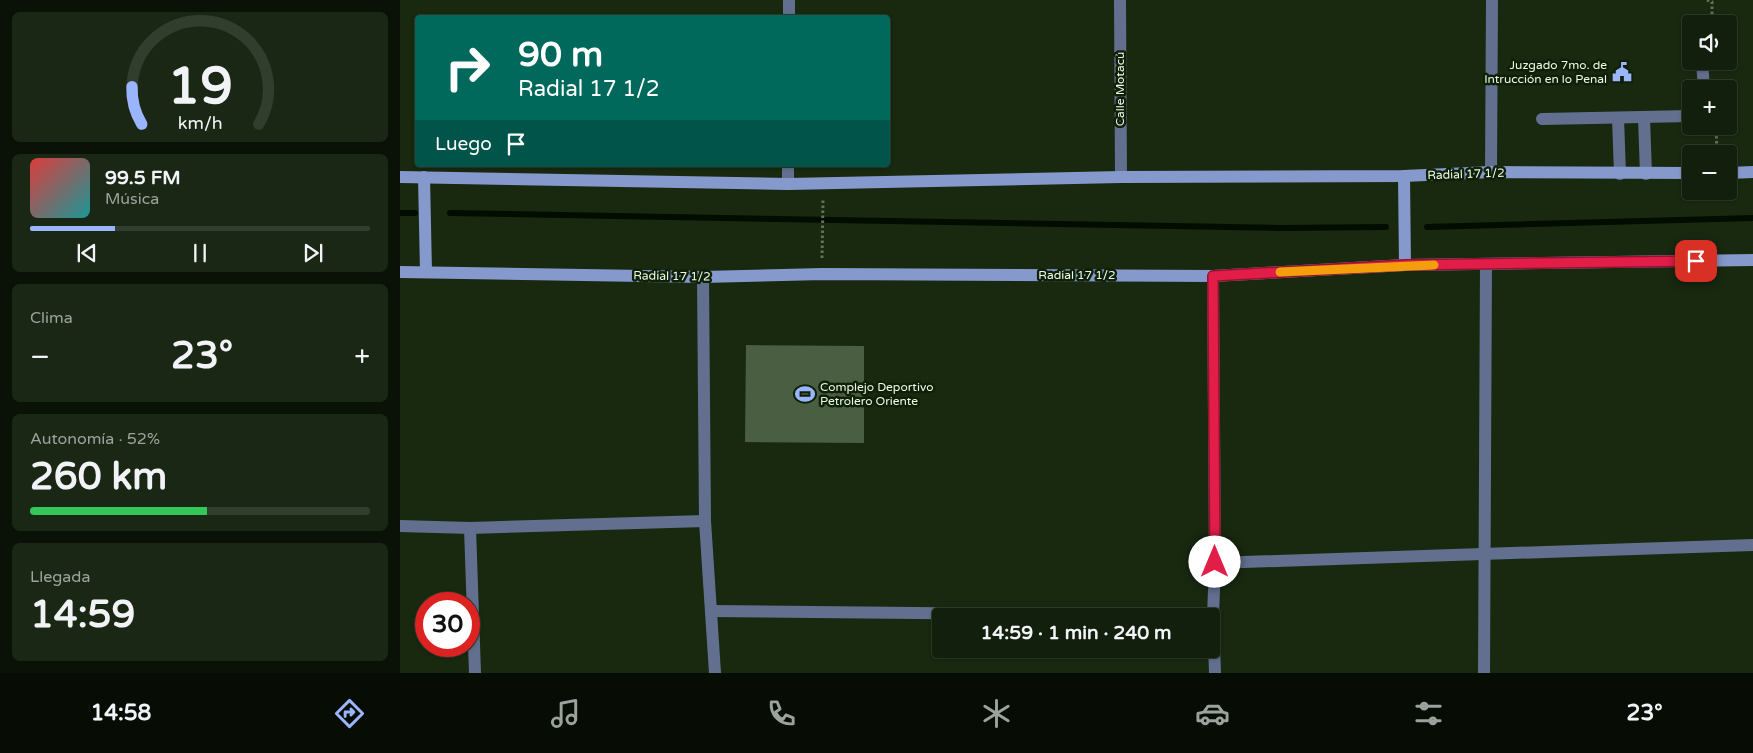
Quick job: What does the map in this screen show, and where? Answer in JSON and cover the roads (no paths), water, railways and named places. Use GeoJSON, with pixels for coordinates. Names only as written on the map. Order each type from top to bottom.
{"type":"FeatureCollection","features":[{"type":"Feature","properties":{"kind":"main road","name":"Radial 17 1/2"},"geometry":{"type":"LineString","coordinates":[[400,177],[788,184],[1121,177],[1404,176],[1491,172],[1682,173]]}},
{"type":"Feature","properties":{"kind":"main road"},"geometry":{"type":"LineString","coordinates":[[1737,173],[1753,172]]}},
{"type":"Feature","properties":{"kind":"main road"},"geometry":{"type":"LineString","coordinates":[[1404,176],[1405,265]]}},
{"type":"Feature","properties":{"kind":"main road"},"geometry":{"type":"LineString","coordinates":[[424,177],[426,272]]}},
{"type":"Feature","properties":{"kind":"main road","name":"Radial 17 1/2"},"geometry":{"type":"LineString","coordinates":[[400,272],[703,277],[822,274],[1213,276],[1405,265],[1753,260]]}},
{"type":"Feature","properties":{"kind":"street"},"geometry":{"type":"LineString","coordinates":[[789,0],[789,15]]}},
{"type":"Feature","properties":{"kind":"street","name":"Calle Motacú"},"geometry":{"type":"LineString","coordinates":[[1120,0],[1121,177]]}},
{"type":"Feature","properties":{"kind":"street"},"geometry":{"type":"LineString","coordinates":[[1491,172],[1492,0]]}},
{"type":"Feature","properties":{"kind":"street"},"geometry":{"type":"LineString","coordinates":[[1542,119],[1682,116]]}},
{"type":"Feature","properties":{"kind":"street"},"geometry":{"type":"LineString","coordinates":[[1618,118],[1620,174]]}},
{"type":"Feature","properties":{"kind":"street"},"geometry":{"type":"LineString","coordinates":[[1644,118],[1646,174]]}},
{"type":"Feature","properties":{"kind":"street"},"geometry":{"type":"LineString","coordinates":[[788,167],[788,184]]}},
{"type":"Feature","properties":{"kind":"street"},"geometry":{"type":"LineString","coordinates":[[1484,673],[1486,264]]}},
{"type":"Feature","properties":{"kind":"street"},"geometry":{"type":"LineString","coordinates":[[1213,276],[1215,562],[1213,608]]}},
{"type":"Feature","properties":{"kind":"street"},"geometry":{"type":"LineString","coordinates":[[703,277],[705,521],[715,673]]}},
{"type":"Feature","properties":{"kind":"street"},"geometry":{"type":"LineString","coordinates":[[400,526],[470,528],[705,521]]}},
{"type":"Feature","properties":{"kind":"street"},"geometry":{"type":"LineString","coordinates":[[470,528],[474,673]]}},
{"type":"Feature","properties":{"kind":"street"},"geometry":{"type":"LineString","coordinates":[[1215,562],[1486,555],[1753,545]]}},
{"type":"Feature","properties":{"kind":"street"},"geometry":{"type":"LineString","coordinates":[[711,611],[932,613]]}},
{"type":"Feature","properties":{"kind":"street"},"geometry":{"type":"LineString","coordinates":[[1214,658],[1215,673]]}},
{"type":"Feature","properties":{"kind":"waterway"},"geometry":{"type":"LineString","coordinates":[[400,213],[415,213]]}},
{"type":"Feature","properties":{"kind":"waterway"},"geometry":{"type":"LineString","coordinates":[[450,213],[1279,228],[1386,227]]}},
{"type":"Feature","properties":{"kind":"waterway"},"geometry":{"type":"LineString","coordinates":[[1427,227],[1753,218]]}},
{"type":"Feature","properties":{"kind":"place","name":"Juzgado 7mo. de Intrucción en lo Penal"},"geometry":{"type":"Point","coordinates":[1622,72]}},
{"type":"Feature","properties":{"kind":"place","name":"Complejo Deportivo Petrolero Oriente"},"geometry":{"type":"Point","coordinates":[805,394]}}]}
